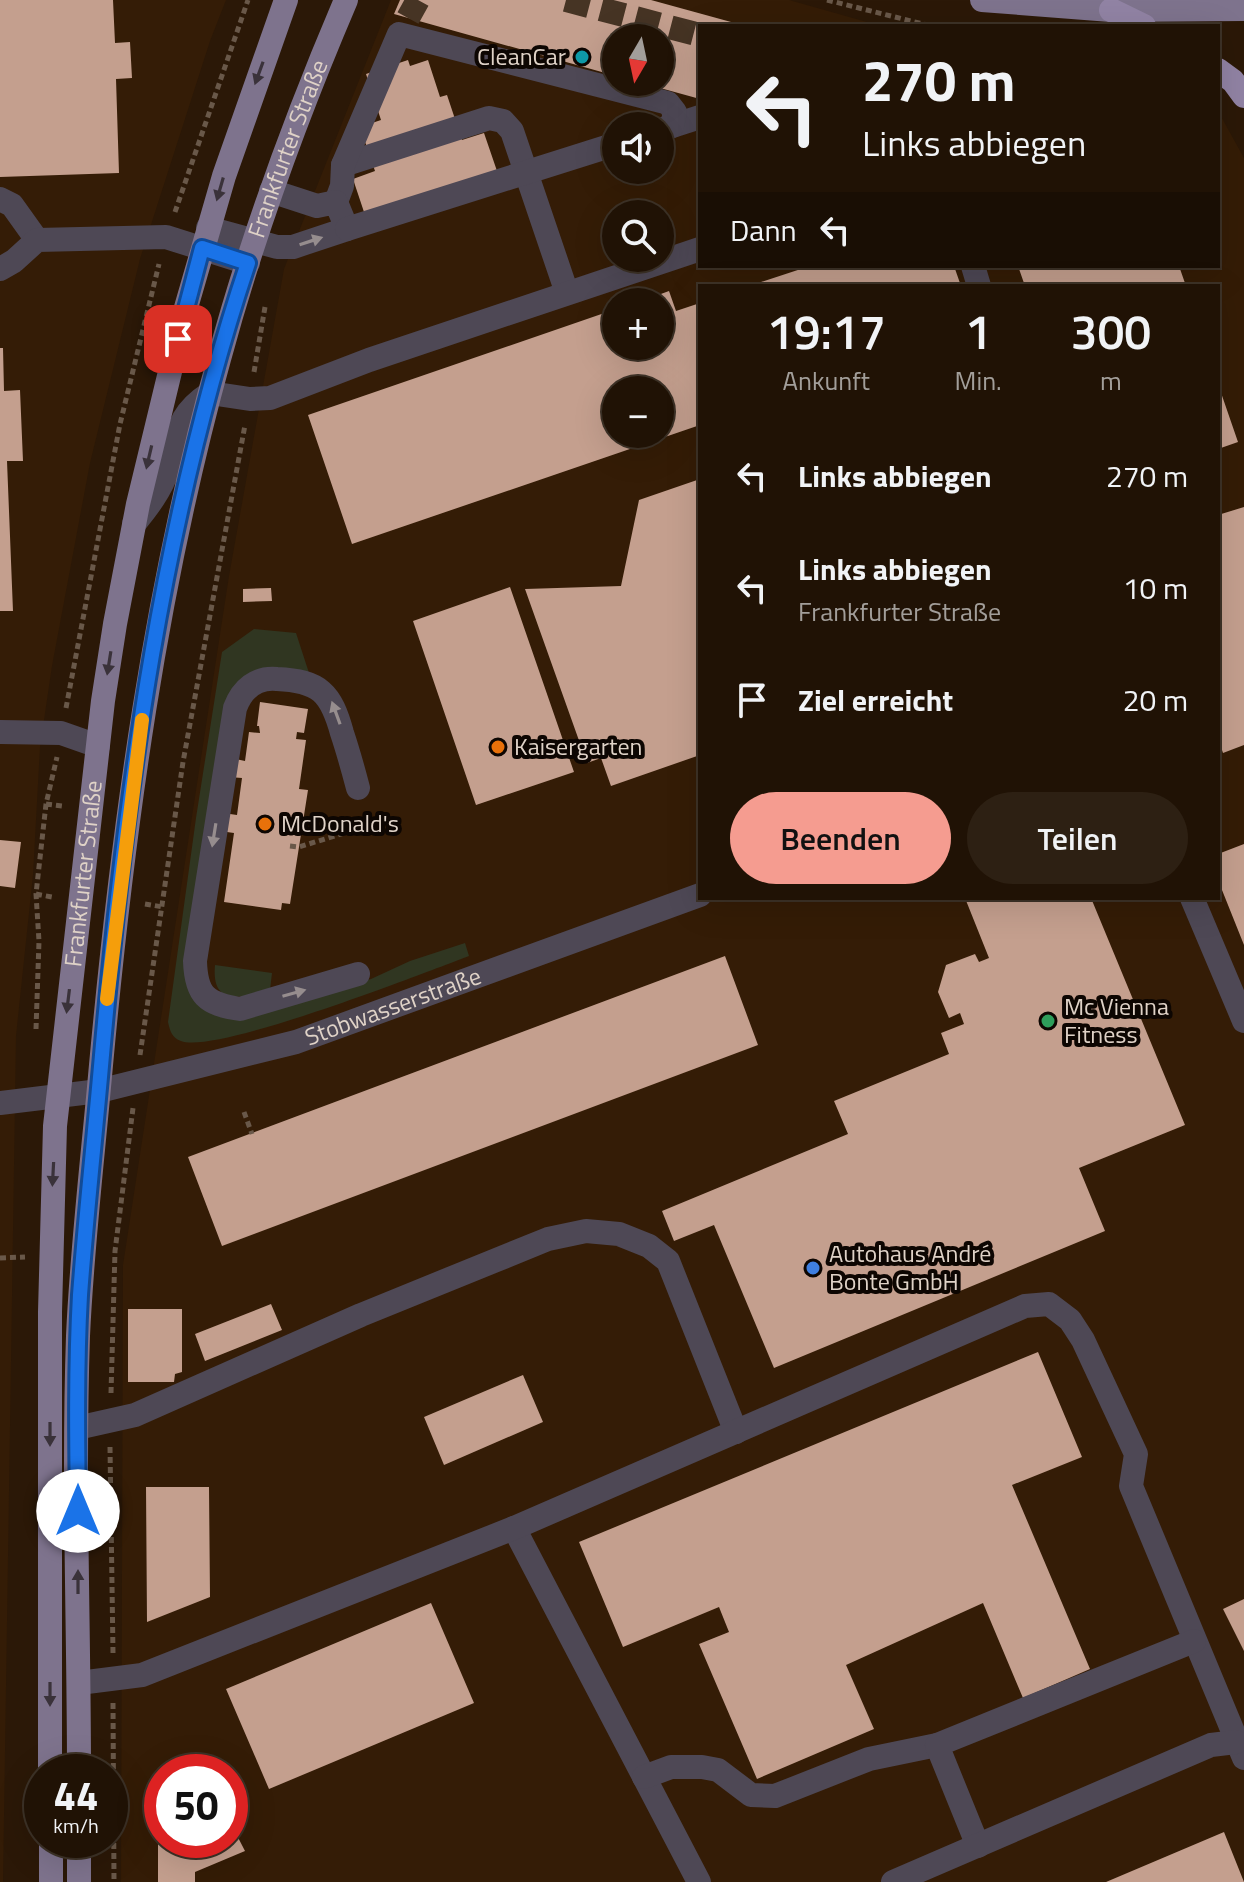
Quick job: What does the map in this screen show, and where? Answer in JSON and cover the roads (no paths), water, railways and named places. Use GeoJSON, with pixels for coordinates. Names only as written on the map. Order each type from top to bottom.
{"type":"FeatureCollection","features":[{"type":"Feature","properties":{"kind":"highway"},"geometry":{"type":"LineString","coordinates":[[1111,10],[1140,24]]}},
{"type":"Feature","properties":{"kind":"highway"},"geometry":{"type":"LineString","coordinates":[[1220,71],[1233,81],[1244,96]]}},
{"type":"Feature","properties":{"kind":"main road","name":"Frankfurter Straße"},"geometry":{"type":"LineString","coordinates":[[79,1754],[78,1094],[98,746],[115,624],[157,422],[205,238],[243,117],[286,0]]}},
{"type":"Feature","properties":{"kind":"main road","name":"Frankfurter Straße"},"geometry":{"type":"LineString","coordinates":[[50,1754],[51,1233],[118,899],[142,720],[177,530],[210,393],[251,252],[271,191],[346,0]]}},
{"type":"Feature","properties":{"kind":"main road"},"geometry":{"type":"LineString","coordinates":[[982,0],[1111,10],[1244,9]]}},
{"type":"Feature","properties":{"kind":"main road"},"geometry":{"type":"LineString","coordinates":[[51,1858],[51,1882]]}},
{"type":"Feature","properties":{"kind":"main road"},"geometry":{"type":"LineString","coordinates":[[79,1858],[79,1882]]}},
{"type":"Feature","properties":{"kind":"street"},"geometry":{"type":"LineString","coordinates":[[347,229],[336,202],[342,186],[343,165],[403,26],[668,103],[674,114]]}},
{"type":"Feature","properties":{"kind":"street"},"geometry":{"type":"LineString","coordinates":[[343,165],[496,118],[512,131],[567,293]]}},
{"type":"Feature","properties":{"kind":"street"},"geometry":{"type":"LineString","coordinates":[[674,125],[698,118]]}},
{"type":"Feature","properties":{"kind":"street"},"geometry":{"type":"LineString","coordinates":[[0,269],[37,240],[205,238],[251,252],[293,247],[602,148]]}},
{"type":"Feature","properties":{"kind":"street"},"geometry":{"type":"LineString","coordinates":[[271,191],[317,206],[336,202]]}},
{"type":"Feature","properties":{"kind":"street"},"geometry":{"type":"LineString","coordinates":[[0,199],[12,205],[37,240]]}},
{"type":"Feature","properties":{"kind":"street"},"geometry":{"type":"LineString","coordinates":[[134,524],[152,501],[167,471],[179,425],[192,405],[210,393],[250,399],[270,398],[369,360],[698,250]]}},
{"type":"Feature","properties":{"kind":"street"},"geometry":{"type":"LineString","coordinates":[[358,788],[334,705],[323,691],[311,684],[290,679],[267,678],[253,682],[239,696],[195,961],[195,982],[208,999],[225,1007],[240,1009],[358,974]]}},
{"type":"Feature","properties":{"kind":"street"},"geometry":{"type":"LineString","coordinates":[[0,732],[61,733],[98,746]]}},
{"type":"Feature","properties":{"kind":"street","name":"Stobwasserstraße"},"geometry":{"type":"LineString","coordinates":[[0,1103],[78,1094],[296,1042],[698,896]]}},
{"type":"Feature","properties":{"kind":"street"},"geometry":{"type":"LineString","coordinates":[[1193,900],[1244,1021]]}},
{"type":"Feature","properties":{"kind":"street"},"geometry":{"type":"LineString","coordinates":[[77,1428],[135,1415],[361,1315],[548,1239],[586,1231],[619,1234],[649,1246],[668,1261],[736,1432]]}},
{"type":"Feature","properties":{"kind":"street"},"geometry":{"type":"LineString","coordinates":[[79,1683],[142,1675],[514,1528],[1025,1306],[1049,1304],[1070,1320],[1083,1340],[1136,1454],[1131,1486],[1240,1750]]}},
{"type":"Feature","properties":{"kind":"street"},"geometry":{"type":"LineString","coordinates":[[514,1528],[699,1882]]}},
{"type":"Feature","properties":{"kind":"street"},"geometry":{"type":"LineString","coordinates":[[644,1777],[671,1767],[702,1767],[718,1770],[751,1795],[775,1796],[869,1759],[937,1745],[1194,1641]]}},
{"type":"Feature","properties":{"kind":"street"},"geometry":{"type":"LineString","coordinates":[[937,1745],[978,1846]]}},
{"type":"Feature","properties":{"kind":"street"},"geometry":{"type":"LineString","coordinates":[[893,1882],[1211,1745],[1240,1750]]}},
{"type":"Feature","properties":{"kind":"tunnel"},"geometry":{"type":"LineString","coordinates":[[408,18],[418,0]]}},
{"type":"Feature","properties":{"kind":"tunnel"},"geometry":{"type":"LineString","coordinates":[[566,0],[698,34]]}},
{"type":"Feature","properties":{"kind":"place","name":"CleanCar"},"geometry":{"type":"Point","coordinates":[582,57]}},
{"type":"Feature","properties":{"kind":"place","name":"Kaisergarten"},"geometry":{"type":"Point","coordinates":[498,747]}},
{"type":"Feature","properties":{"kind":"place","name":"McDonald's"},"geometry":{"type":"Point","coordinates":[265,824]}},
{"type":"Feature","properties":{"kind":"place","name":"Mc Vienna Fitness"},"geometry":{"type":"Point","coordinates":[1048,1021]}},
{"type":"Feature","properties":{"kind":"place","name":"Autohaus André Bonte GmbH"},"geometry":{"type":"Point","coordinates":[813,1268]}}]}
